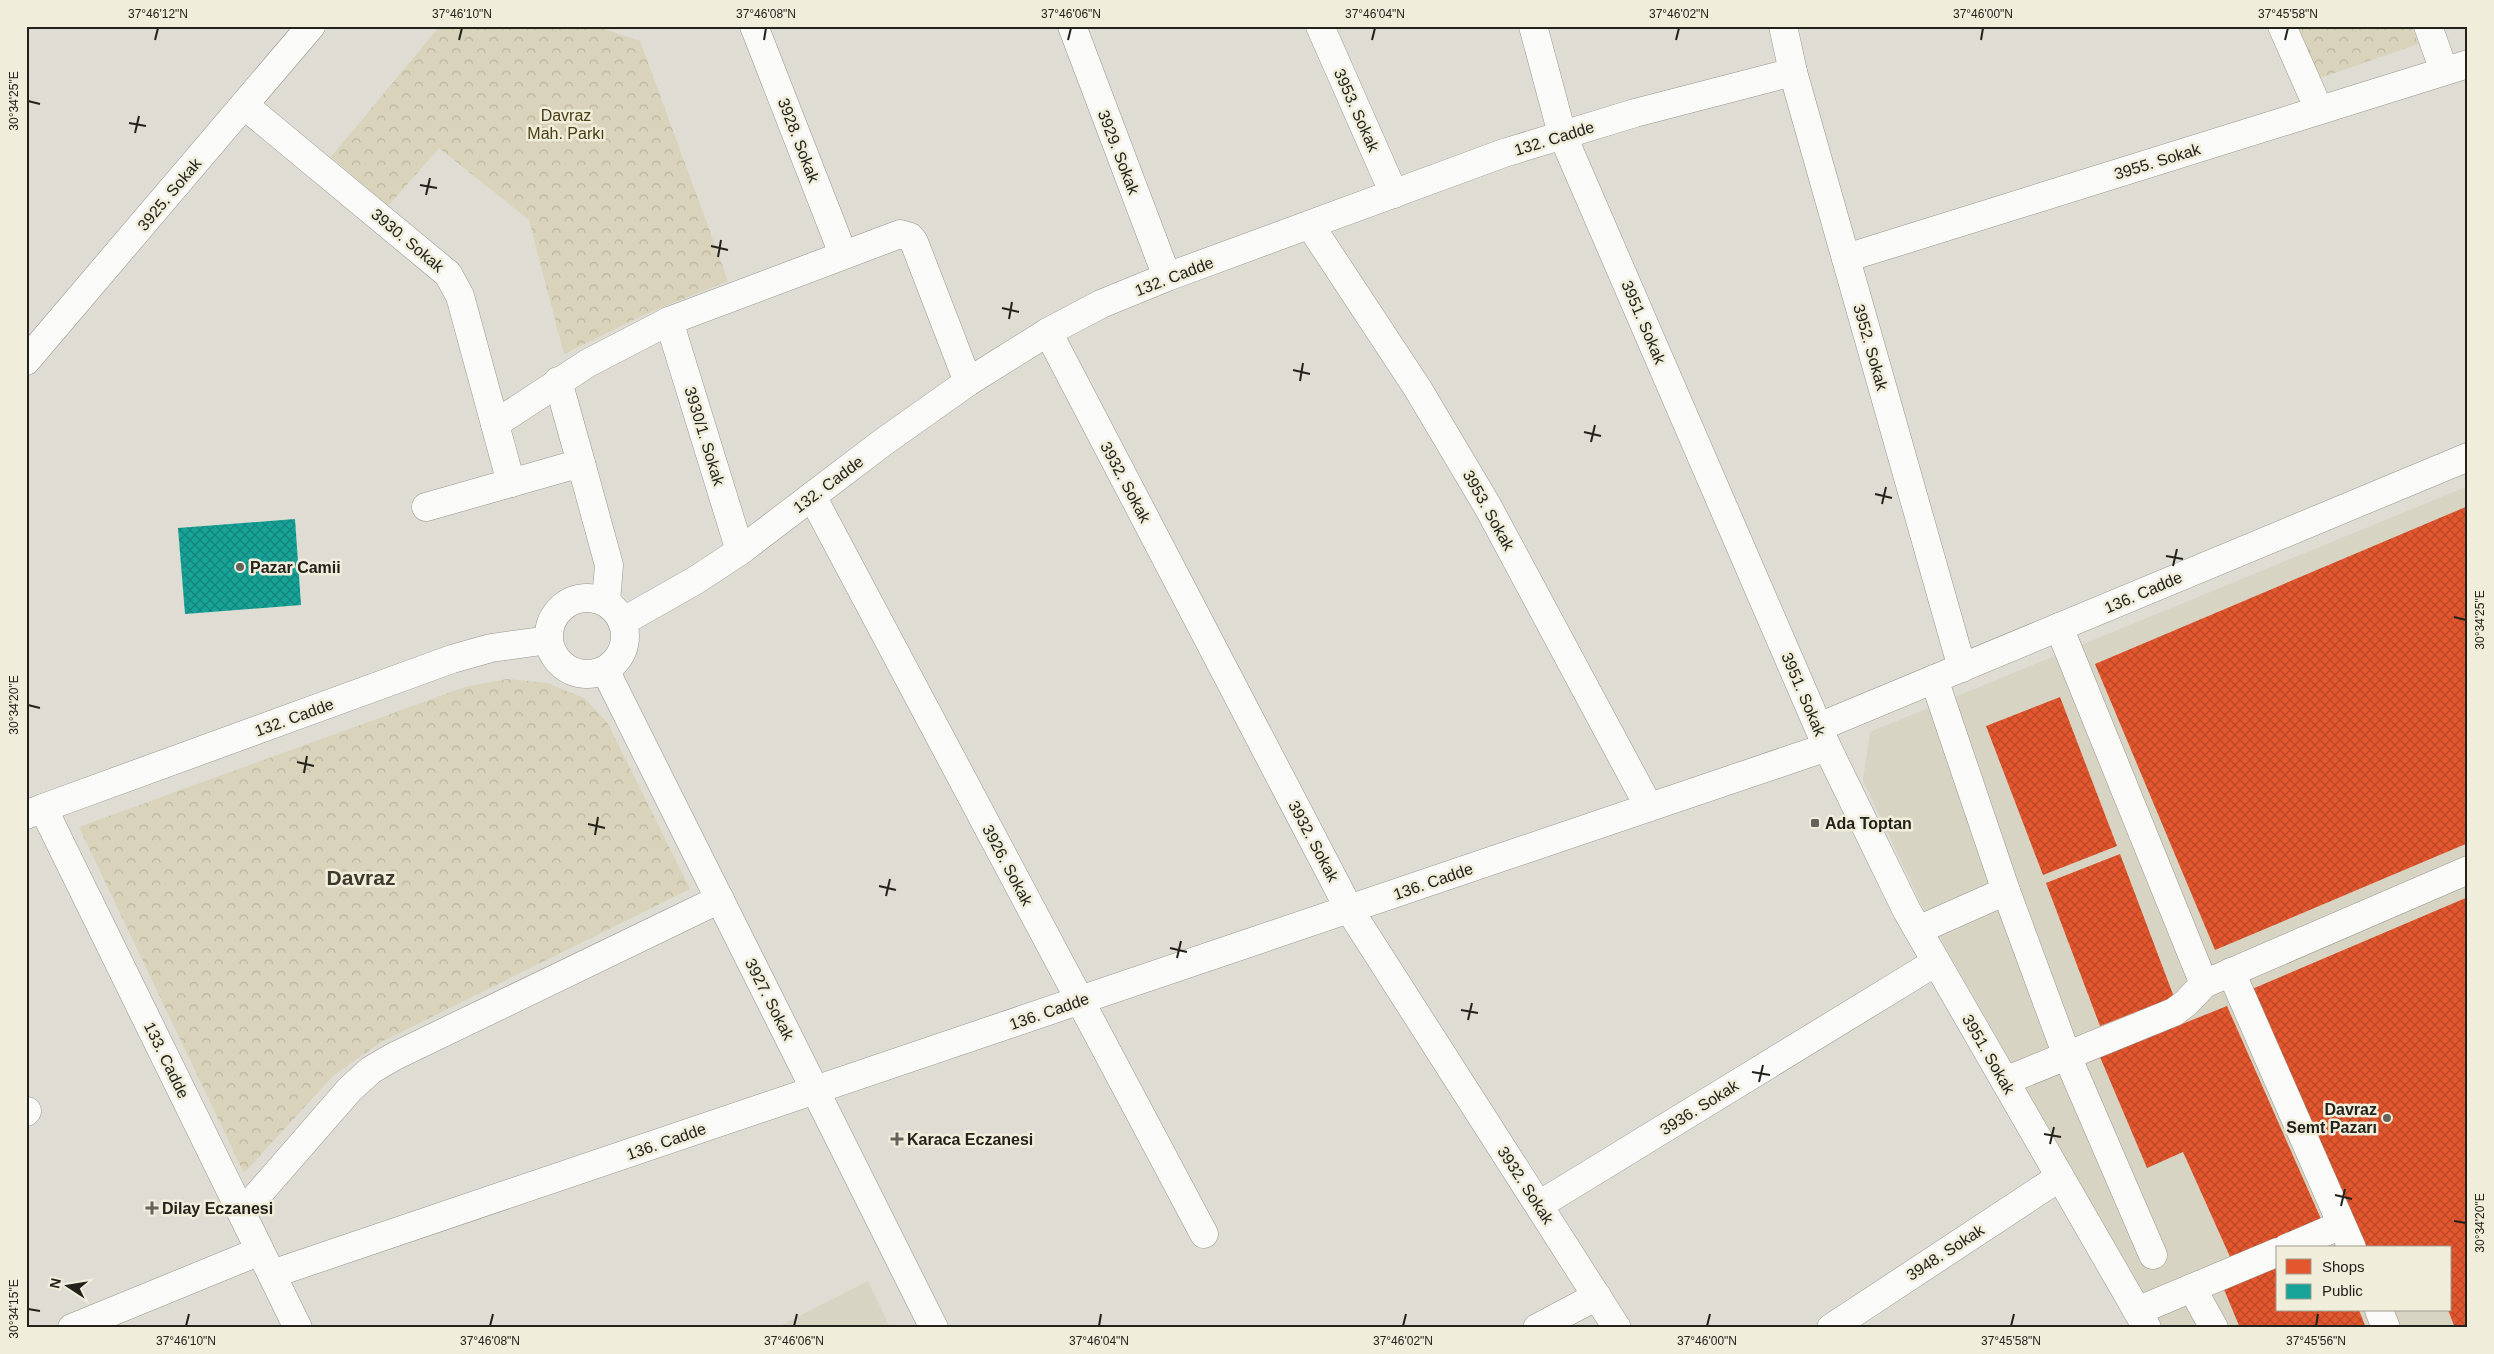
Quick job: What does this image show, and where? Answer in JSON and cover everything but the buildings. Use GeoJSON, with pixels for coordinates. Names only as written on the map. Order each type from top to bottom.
{"type":"FeatureCollection","features":[{"type":"Feature","properties":{"kind":"street","name":"3925. Sokak"},"geometry":{"type":"LineString","coordinates":[[26,361],[311,26]]}},
{"type":"Feature","properties":{"kind":"street","name":"3928. Sokak"},"geometry":{"type":"LineString","coordinates":[[754,26],[843,254]]}},
{"type":"Feature","properties":{"kind":"street","name":"3929. Sokak"},"geometry":{"type":"LineString","coordinates":[[1072,26],[1167,277]]}},
{"type":"Feature","properties":{"kind":"street","name":"3953. Sokak"},"geometry":{"type":"LineString","coordinates":[[1320,26],[1394,194]]}},
{"type":"Feature","properties":{"kind":"street","name":"3951. Sokak"},"geometry":{"type":"LineString","coordinates":[[1533,26],[1562,134],[1823,737],[1869,837],[1936,962],[2142,1319]]}},
{"type":"Feature","properties":{"kind":"street","name":"3952. Sokak"},"geometry":{"type":"LineString","coordinates":[[1783,26],[1794,72],[1962,668]]}},
{"type":"Feature","properties":{"kind":"street"},"geometry":{"type":"LineString","coordinates":[[2282,26],[2319,110]]}},
{"type":"Feature","properties":{"kind":"street"},"geometry":{"type":"LineString","coordinates":[[2428,26],[2456,67]]}},
{"type":"Feature","properties":{"kind":"street","name":"3955. Sokak"},"geometry":{"type":"LineString","coordinates":[[1846,258],[2456,67]]}},
{"type":"Feature","properties":{"kind":"street","name":"132. Cadde"},"geometry":{"type":"LineString","coordinates":[[614,612],[696,580],[740,551],[968,382],[1048,332],[1101,304],[1167,277],[1562,134],[1794,72]]}},
{"type":"Feature","properties":{"kind":"street","name":"3930. Sokak"},"geometry":{"type":"LineString","coordinates":[[244,106],[448,274],[460,296],[511,483]]}},
{"type":"Feature","properties":{"kind":"street","name":"3953. Sokak"},"geometry":{"type":"LineString","coordinates":[[1310,225],[1418,390],[1488,507],[1649,807]]}},
{"type":"Feature","properties":{"kind":"street"},"geometry":{"type":"LineString","coordinates":[[495,424],[558,381],[612,350],[670,321],[843,254],[895,235],[906,234],[910,237],[968,382]]}},
{"type":"Feature","properties":{"kind":"street","name":"3930/1. Sokak"},"geometry":{"type":"LineString","coordinates":[[670,321],[740,551]]}},
{"type":"Feature","properties":{"kind":"street","name":"3932. Sokak"},"geometry":{"type":"LineString","coordinates":[[1048,332],[1349,909],[1617,1328]]}},
{"type":"Feature","properties":{"kind":"street"},"geometry":{"type":"LineString","coordinates":[[558,381],[609,565],[614,612],[625,634],[624,647],[618,658],[605,670],[586,675],[573,672],[562,666],[554,656],[548,640],[552,619],[559,608],[570,601],[582,597],[595,598],[614,612]]}},
{"type":"Feature","properties":{"kind":"street","name":"136. Cadde"},"geometry":{"type":"LineString","coordinates":[[72,1328],[266,1262],[816,1090],[1649,807],[1823,737],[1934,679],[2468,457]]}},
{"type":"Feature","properties":{"kind":"street"},"geometry":{"type":"LineString","coordinates":[[426,507],[581,463]]}},
{"type":"Feature","properties":{"kind":"street","name":"3926. Sokak"},"geometry":{"type":"LineString","coordinates":[[812,496],[1204,1234]]}},
{"type":"Feature","properties":{"kind":"street"},"geometry":{"type":"LineString","coordinates":[[2059,627],[2204,984]]}},
{"type":"Feature","properties":{"kind":"street","name":"132. Cadde"},"geometry":{"type":"LineString","coordinates":[[35,812],[452,659],[491,648],[548,640]]}},
{"type":"Feature","properties":{"kind":"street","name":"3927. Sokak"},"geometry":{"type":"LineString","coordinates":[[605,670],[934,1328]]}},
{"type":"Feature","properties":{"kind":"street"},"geometry":{"type":"LineString","coordinates":[[1934,679],[2006,891],[2067,1056],[2153,1256]]}},
{"type":"Feature","properties":{"kind":"street","name":"133. Cadde"},"geometry":{"type":"LineString","coordinates":[[35,812],[242,1213],[298,1328]]}},
{"type":"Feature","properties":{"kind":"street"},"geometry":{"type":"LineString","coordinates":[[2005,1081],[2174,1012],[2186,1004],[2204,984],[2468,870]]}},
{"type":"Feature","properties":{"kind":"street"},"geometry":{"type":"LineString","coordinates":[[1918,930],[2006,891]]}},
{"type":"Feature","properties":{"kind":"street"},"geometry":{"type":"LineString","coordinates":[[242,1213],[350,1089],[371,1070],[392,1057],[720,899]]}},
{"type":"Feature","properties":{"kind":"street","name":"3936. Sokak"},"geometry":{"type":"LineString","coordinates":[[1539,1206],[1936,962]]}},
{"type":"Feature","properties":{"kind":"street"},"geometry":{"type":"LineString","coordinates":[[2232,972],[2346,1236],[2297,1246]]}},
{"type":"Feature","properties":{"kind":"street","name":"3948. Sokak"},"geometry":{"type":"LineString","coordinates":[[1831,1328],[2060,1177]]}},
{"type":"Feature","properties":{"kind":"street"},"geometry":{"type":"LineString","coordinates":[[2142,1319],[2192,1288],[2276,1253]]}},
{"type":"Feature","properties":{"kind":"street"},"geometry":{"type":"LineString","coordinates":[[2192,1288],[2214,1328]]}},
{"type":"Feature","properties":{"kind":"street"},"geometry":{"type":"LineString","coordinates":[[1537,1328],[1597,1296]]}},
{"type":"Feature","properties":{"kind":"street"},"geometry":{"type":"LineString","coordinates":[[2380,1312],[2386,1328]]}},
{"type":"Feature","properties":{"kind":"shaded area"},"geometry":{"type":"Polygon","coordinates":[[[2468,486],[2468,1328],[2163,1328],[1923,908],[1863,780],[1870,732],[2468,486]]]}},
{"type":"Feature","properties":{"kind":"shaded area"},"geometry":{"type":"Polygon","coordinates":[[[868,1281],[890,1328],[776,1328],[868,1281]]]}},
{"type":"Feature","properties":{"kind":"green space","name":"Davraz Mah. Parkı"},"geometry":{"type":"Polygon","coordinates":[[[440,26],[595,26],[640,41],[728,281],[643,315],[564,354],[529,220],[439,148],[388,206],[331,157],[440,26]]]}},
{"type":"Feature","properties":{"kind":"green space"},"geometry":{"type":"Polygon","coordinates":[[[2296,26],[2412,26],[2418,44],[2320,78],[2296,26]]]}},
{"type":"Feature","properties":{"kind":"green space"},"geometry":{"type":"Polygon","coordinates":[[[507,679],[547,683],[584,698],[607,722],[690,889],[381,1042],[334,1075],[244,1173],[79,827],[465,687],[507,679]]]}},
{"type":"Feature","properties":{"kind":"place","name":"Pazar Camii"},"geometry":{"type":"Point","coordinates":[240,567]}},
{"type":"Feature","properties":{"kind":"place","name":"Ada Toptan"},"geometry":{"type":"Point","coordinates":[1815,823]}},
{"type":"Feature","properties":{"kind":"place","name":"Davraz Semt Pazarı"},"geometry":{"type":"Point","coordinates":[2387,1118]}},
{"type":"Feature","properties":{"kind":"place","name":"Karaca Eczanesi"},"geometry":{"type":"Point","coordinates":[897,1139]}},
{"type":"Feature","properties":{"kind":"place","name":"Dilay Eczanesi"},"geometry":{"type":"Point","coordinates":[152,1208]}},
{"type":"Feature","properties":{"kind":"district","name":"Davraz"},"geometry":{"type":"Point","coordinates":[361,878]}}]}
